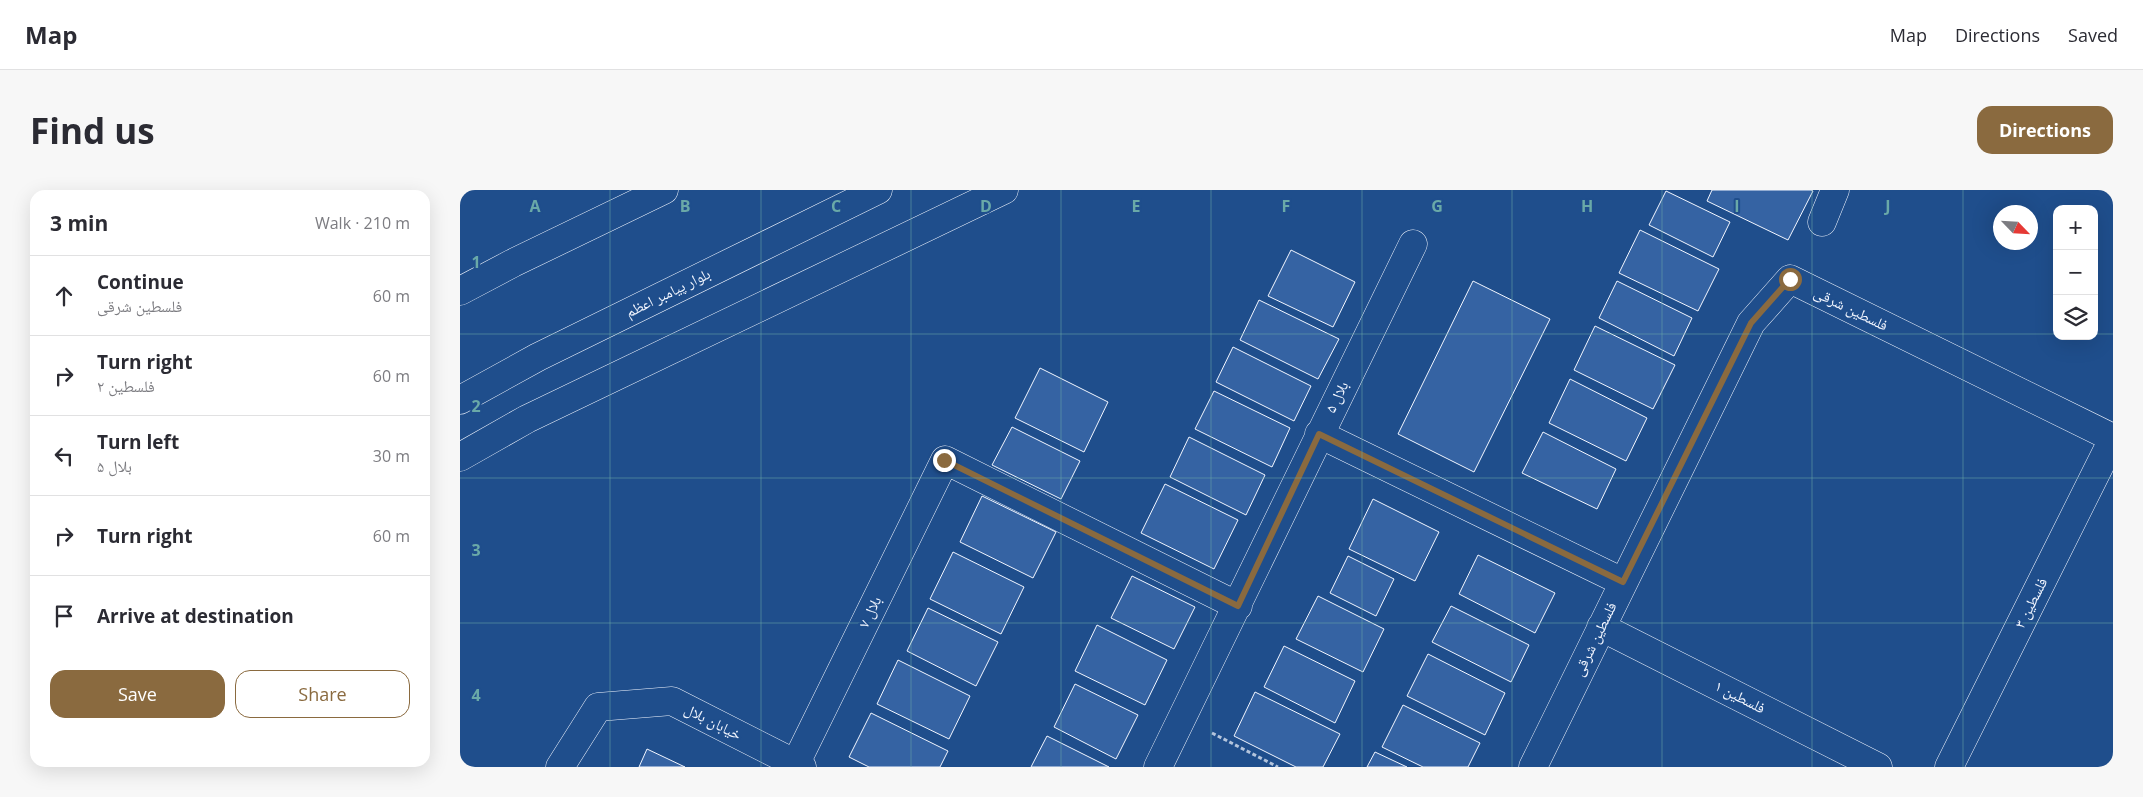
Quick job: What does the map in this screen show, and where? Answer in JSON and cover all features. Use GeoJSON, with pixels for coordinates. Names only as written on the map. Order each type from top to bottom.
{"type":"FeatureCollection","features":[{"type":"Feature","properties":{"kind":"street"},"geometry":{"type":"LineString","coordinates":[[460,292],[512,263],[664,190]]}},
{"type":"Feature","properties":{"kind":"street","name":"بلوار پیامبر اعظم"},"geometry":{"type":"LineString","coordinates":[[460,400],[538,358],[878,190]]}},
{"type":"Feature","properties":{"kind":"street"},"geometry":{"type":"LineString","coordinates":[[460,456],[536,415],[1004,190]]}},
{"type":"Feature","properties":{"kind":"street"},"geometry":{"type":"LineString","coordinates":[[1822,222],[1835,190]]}},
{"type":"Feature","properties":{"kind":"street","name":"بلال ۵"},"geometry":{"type":"LineString","coordinates":[[1158,767],[1413,244]]}},
{"type":"Feature","properties":{"kind":"street","name":"فلسطین شرقی"},"geometry":{"type":"LineString","coordinates":[[1533,767],[1751,323],[1790,279],[2113,439]]}},
{"type":"Feature","properties":{"kind":"street"},"geometry":{"type":"LineString","coordinates":[[1319,434],[1623,582]]}},
{"type":"Feature","properties":{"kind":"street","name":"فلسطین ۳"},"geometry":{"type":"LineString","coordinates":[[1949,767],[2113,439]]}},
{"type":"Feature","properties":{"kind":"street","name":"بلال ۷"},"geometry":{"type":"LineString","coordinates":[[797,766],[944,460],[1238,606]]}},
{"type":"Feature","properties":{"kind":"street","name":"فلسطین ۱"},"geometry":{"type":"LineString","coordinates":[[1601,627],[1878,767]]}},
{"type":"Feature","properties":{"kind":"street","name":"خیابان بلال"},"geometry":{"type":"LineString","coordinates":[[560,767],[598,707],[672,701],[797,766]]}},
{"type":"Feature","properties":{"kind":"path"},"geometry":{"type":"LineString","coordinates":[[1182,718],[1278,767]]}},
{"type":"Feature","properties":{"kind":"building"},"geometry":{"type":"Polygon","coordinates":[[[1712,190],[1813,191],[1788,240],[1707,201],[1712,190]]]}},
{"type":"Feature","properties":{"kind":"building"},"geometry":{"type":"Polygon","coordinates":[[[1666,191],[1730,222],[1713,257],[1649,225],[1666,191]]]}},
{"type":"Feature","properties":{"kind":"building"},"geometry":{"type":"Polygon","coordinates":[[[1640,230],[1719,269],[1698,311],[1619,273],[1640,230]]]}},
{"type":"Feature","properties":{"kind":"building"},"geometry":{"type":"Polygon","coordinates":[[[1291,250],[1355,282],[1333,327],[1268,296],[1291,250]]]}},
{"type":"Feature","properties":{"kind":"building"},"geometry":{"type":"Polygon","coordinates":[[[1473,281],[1550,319],[1474,472],[1398,434],[1473,281]]]}},
{"type":"Feature","properties":{"kind":"building"},"geometry":{"type":"Polygon","coordinates":[[[1617,281],[1692,318],[1674,356],[1599,318],[1617,281]]]}},
{"type":"Feature","properties":{"kind":"building"},"geometry":{"type":"Polygon","coordinates":[[[1259,300],[1339,339],[1318,379],[1240,340],[1259,300]]]}},
{"type":"Feature","properties":{"kind":"building"},"geometry":{"type":"Polygon","coordinates":[[[1595,326],[1675,365],[1653,409],[1574,370],[1595,326]]]}},
{"type":"Feature","properties":{"kind":"building"},"geometry":{"type":"Polygon","coordinates":[[[1233,347],[1311,386],[1294,421],[1216,382],[1233,347]]]}},
{"type":"Feature","properties":{"kind":"building"},"geometry":{"type":"Polygon","coordinates":[[[1040,368],[1108,402],[1084,452],[1015,418],[1040,368]]]}},
{"type":"Feature","properties":{"kind":"building"},"geometry":{"type":"Polygon","coordinates":[[[1570,379],[1647,418],[1626,461],[1549,423],[1570,379]]]}},
{"type":"Feature","properties":{"kind":"building"},"geometry":{"type":"Polygon","coordinates":[[[1214,391],[1290,428],[1272,467],[1195,429],[1214,391]]]}},
{"type":"Feature","properties":{"kind":"building"},"geometry":{"type":"Polygon","coordinates":[[[1012,427],[1080,461],[1061,499],[992,465],[1012,427]]]}},
{"type":"Feature","properties":{"kind":"building"},"geometry":{"type":"Polygon","coordinates":[[[1543,432],[1616,469],[1597,509],[1522,473],[1543,432]]]}},
{"type":"Feature","properties":{"kind":"building"},"geometry":{"type":"Polygon","coordinates":[[[1189,437],[1265,475],[1246,515],[1170,477],[1189,437]]]}},
{"type":"Feature","properties":{"kind":"building"},"geometry":{"type":"Polygon","coordinates":[[[1165,484],[1238,520],[1214,569],[1141,533],[1165,484]]]}},
{"type":"Feature","properties":{"kind":"building"},"geometry":{"type":"Polygon","coordinates":[[[982,496],[1056,532],[1033,578],[960,542],[982,496]]]}},
{"type":"Feature","properties":{"kind":"building"},"geometry":{"type":"Polygon","coordinates":[[[1373,499],[1439,532],[1415,581],[1349,549],[1373,499]]]}},
{"type":"Feature","properties":{"kind":"building"},"geometry":{"type":"Polygon","coordinates":[[[953,552],[1024,587],[1001,634],[930,599],[953,552]]]}},
{"type":"Feature","properties":{"kind":"building"},"geometry":{"type":"Polygon","coordinates":[[[1478,555],[1555,593],[1535,633],[1459,594],[1478,555]]]}},
{"type":"Feature","properties":{"kind":"building"},"geometry":{"type":"Polygon","coordinates":[[[1348,556],[1394,579],[1376,616],[1330,593],[1348,556]]]}},
{"type":"Feature","properties":{"kind":"building"},"geometry":{"type":"Polygon","coordinates":[[[1132,576],[1195,607],[1174,649],[1111,618],[1132,576]]]}},
{"type":"Feature","properties":{"kind":"building"},"geometry":{"type":"Polygon","coordinates":[[[1318,596],[1384,629],[1363,672],[1296,639],[1318,596]]]}},
{"type":"Feature","properties":{"kind":"building"},"geometry":{"type":"Polygon","coordinates":[[[1451,606],[1529,645],[1511,682],[1432,642],[1451,606]]]}},
{"type":"Feature","properties":{"kind":"building"},"geometry":{"type":"Polygon","coordinates":[[[928,608],[998,642],[976,686],[907,651],[928,608]]]}},
{"type":"Feature","properties":{"kind":"building"},"geometry":{"type":"Polygon","coordinates":[[[1097,625],[1167,660],[1145,705],[1075,671],[1097,625]]]}},
{"type":"Feature","properties":{"kind":"building"},"geometry":{"type":"Polygon","coordinates":[[[1284,646],[1355,681],[1335,723],[1264,687],[1284,646]]]}},
{"type":"Feature","properties":{"kind":"building"},"geometry":{"type":"Polygon","coordinates":[[[1428,654],[1505,693],[1485,735],[1407,696],[1428,654]]]}},
{"type":"Feature","properties":{"kind":"building"},"geometry":{"type":"Polygon","coordinates":[[[898,660],[970,696],[949,739],[877,704],[898,660]]]}},
{"type":"Feature","properties":{"kind":"building"},"geometry":{"type":"Polygon","coordinates":[[[1075,684],[1138,715],[1116,759],[1054,727],[1075,684]]]}},
{"type":"Feature","properties":{"kind":"building"},"geometry":{"type":"Polygon","coordinates":[[[1255,692],[1340,734],[1323,767],[1296,767],[1234,736],[1255,692]]]}},
{"type":"Feature","properties":{"kind":"building"},"geometry":{"type":"Polygon","coordinates":[[[1403,705],[1480,743],[1468,767],[1423,767],[1382,747],[1403,705]]]}},
{"type":"Feature","properties":{"kind":"building"},"geometry":{"type":"Polygon","coordinates":[[[871,713],[948,751],[940,767],[869,767],[849,757],[871,713]]]}},
{"type":"Feature","properties":{"kind":"building"},"geometry":{"type":"Polygon","coordinates":[[[1047,736],[1109,767],[1031,767],[1047,736]]]}},
{"type":"Feature","properties":{"kind":"building"},"geometry":{"type":"Polygon","coordinates":[[[647,749],[685,767],[639,767],[647,749]]]}},
{"type":"Feature","properties":{"kind":"building"},"geometry":{"type":"Polygon","coordinates":[[[1375,752],[1407,767],[1367,767],[1375,752]]]}},
{"type":"Feature","properties":{"kind":"route"},"geometry":{"type":"LineString","coordinates":[[944,460],[1238,606],[1319,434],[1623,582],[1751,323],[1790,279]]}}]}
